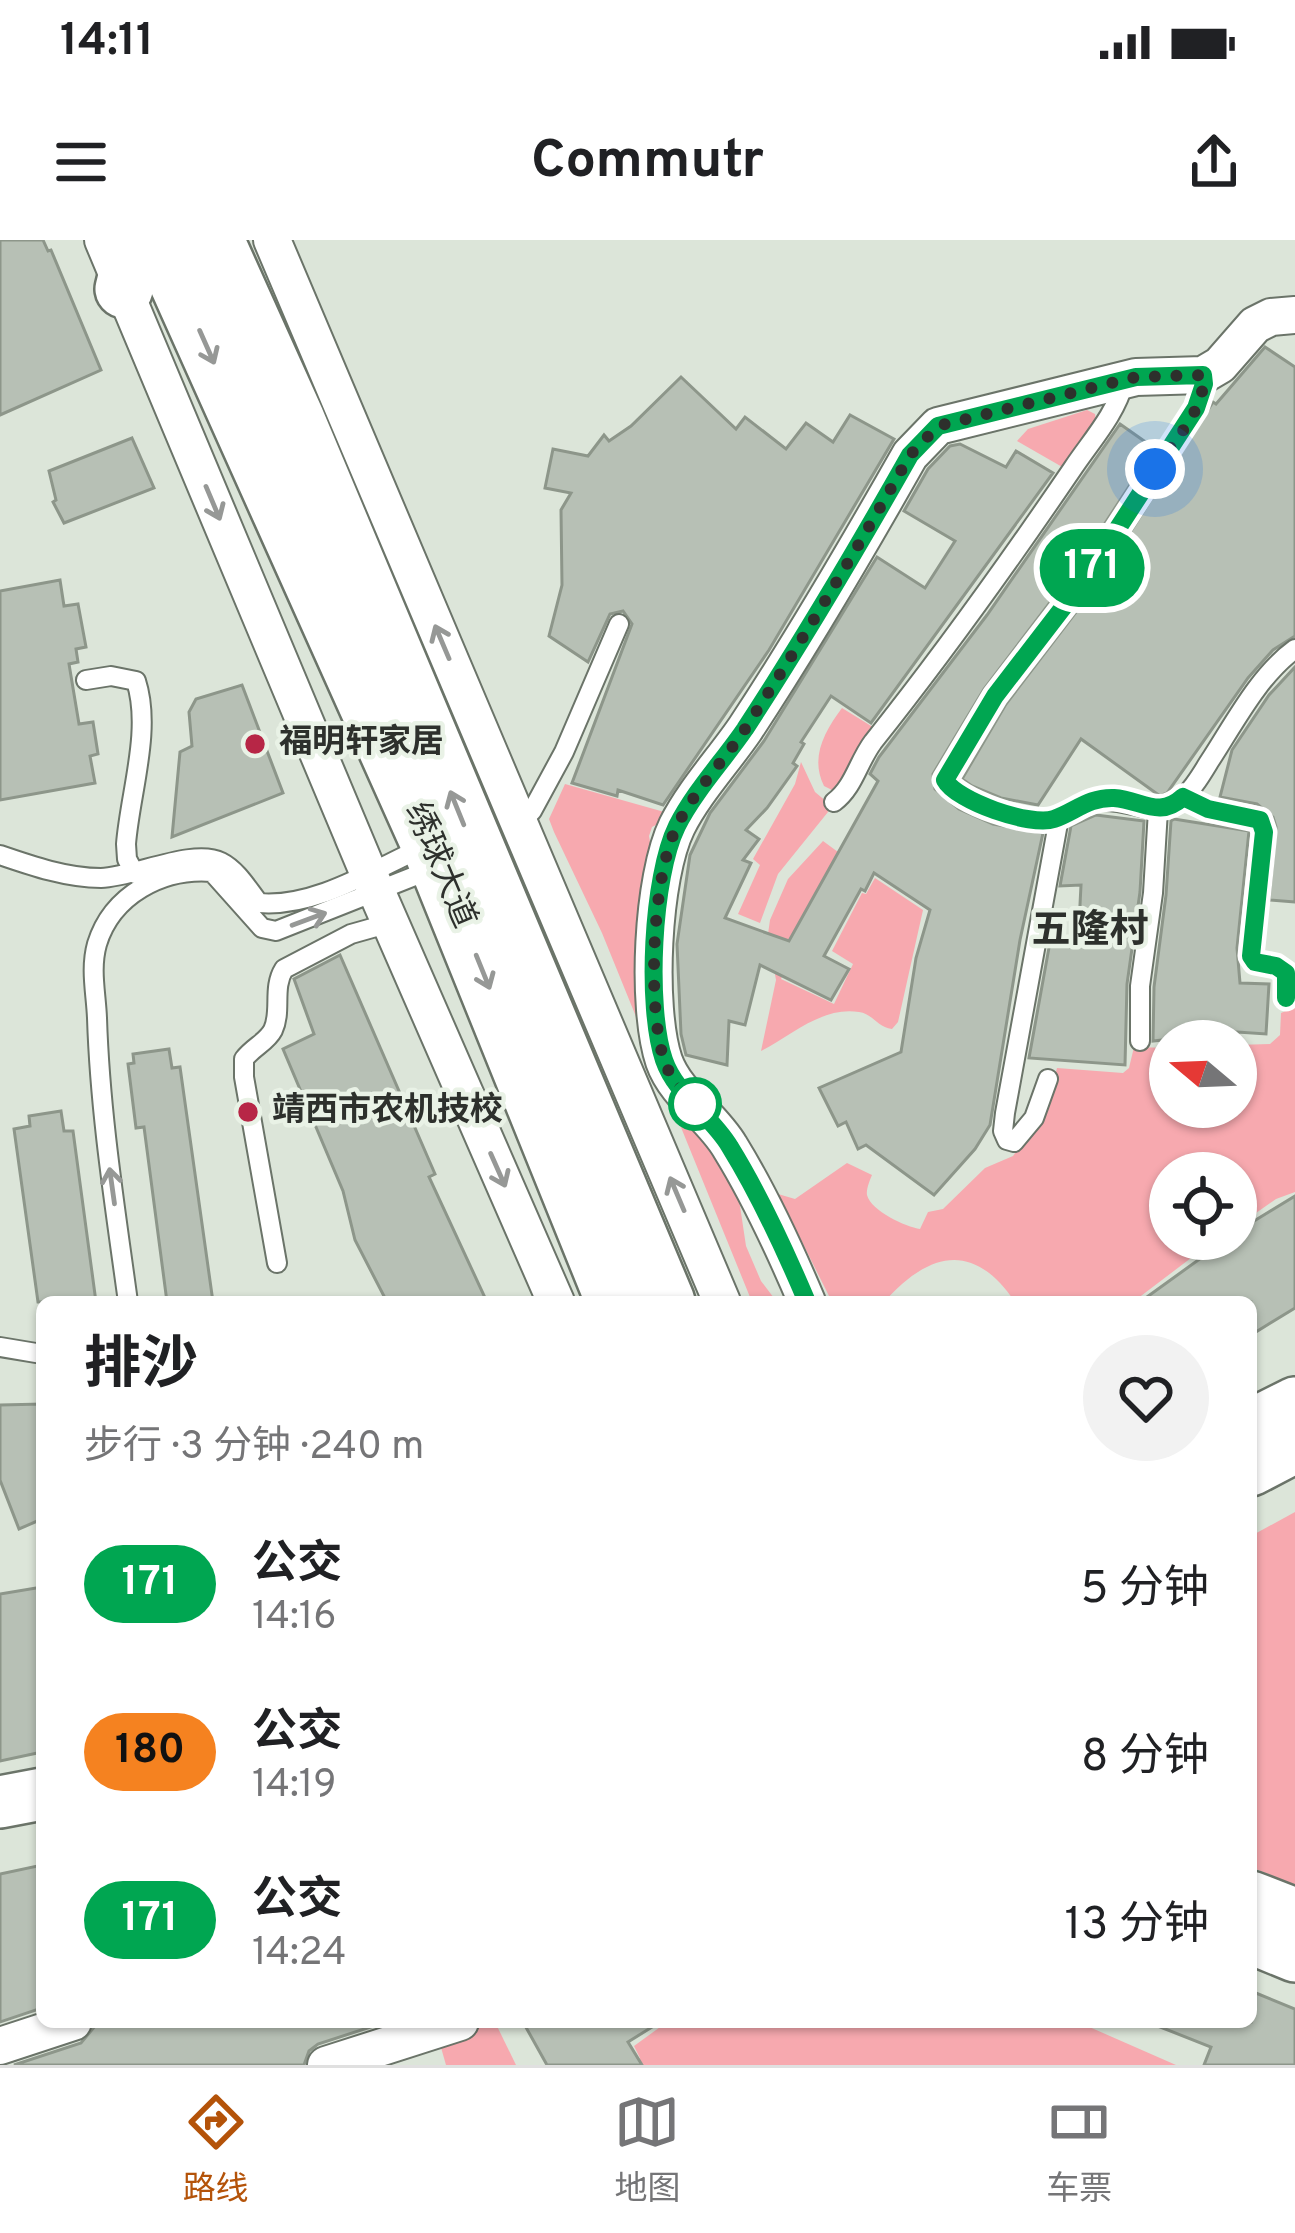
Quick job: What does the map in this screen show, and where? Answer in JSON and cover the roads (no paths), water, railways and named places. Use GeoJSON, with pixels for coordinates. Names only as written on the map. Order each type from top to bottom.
{"type":"FeatureCollection","features":[{"type":"Feature","properties":{"kind":"main road","name":"绣球大道"},"geometry":{"type":"LineString","coordinates":[[159,240],[434,855],[613,1296]]}},
{"type":"Feature","properties":{"kind":"main road","name":"绣球大道"},"geometry":{"type":"LineString","coordinates":[[215,240],[296,420],[663,1296]]}},
{"type":"Feature","properties":{"kind":"main road"},"geometry":{"type":"LineString","coordinates":[[1257,1423],[1295,1402]]}},
{"type":"Feature","properties":{"kind":"main road"},"geometry":{"type":"LineString","coordinates":[[1257,1467],[1295,1447]]}},
{"type":"Feature","properties":{"kind":"main road"},"geometry":{"type":"LineString","coordinates":[[0,1802],[36,1795]]}},
{"type":"Feature","properties":{"kind":"main road"},"geometry":{"type":"LineString","coordinates":[[0,1824],[36,1818]]}},
{"type":"Feature","properties":{"kind":"main road"},"geometry":{"type":"LineString","coordinates":[[1257,1899],[1295,1914]]}},
{"type":"Feature","properties":{"kind":"main road"},"geometry":{"type":"LineString","coordinates":[[1257,1940],[1295,1956]]}},
{"type":"Feature","properties":{"kind":"street"},"geometry":{"type":"LineString","coordinates":[[272,240],[719,1296]]}},
{"type":"Feature","properties":{"kind":"street"},"geometry":{"type":"LineString","coordinates":[[121,256],[379,895],[553,1296]]}},
{"type":"Feature","properties":{"kind":"street"},"geometry":{"type":"LineString","coordinates":[[804,1296],[761,1200],[728,1142],[674,1082],[664,1062],[656,1017],[658,895],[674,835],[927,433],[938,426],[1136,377],[1203,375],[1220,365],[1255,325],[1271,317],[1295,315]]}},
{"type":"Feature","properties":{"kind":"street"},"geometry":{"type":"LineString","coordinates":[[0,2046],[55,2028]]}},
{"type":"Feature","properties":{"kind":"street"},"geometry":{"type":"LineString","coordinates":[[336,2063],[412,2030]]}},
{"type":"Feature","properties":{"kind":"lane"},"geometry":{"type":"LineString","coordinates":[[1203,375],[1196,408],[1085,579],[995,696],[945,780],[948,788],[1015,817],[1039,822],[1059,818],[1073,806],[1114,798],[1166,810],[1183,797],[1253,695],[1295,650]]}},
{"type":"Feature","properties":{"kind":"lane"},"geometry":{"type":"LineString","coordinates":[[834,802],[854,781],[866,752],[954,641],[1034,528],[1113,409],[1124,382]]}},
{"type":"Feature","properties":{"kind":"lane"},"geometry":{"type":"LineString","coordinates":[[519,824],[532,812],[564,752],[619,624]]}},
{"type":"Feature","properties":{"kind":"lane"},"geometry":{"type":"LineString","coordinates":[[86,680],[124,677],[136,681],[140,696],[141,725],[126,844],[135,874]]}},
{"type":"Feature","properties":{"kind":"lane"},"geometry":{"type":"LineString","coordinates":[[1183,797],[1208,809],[1260,820],[1264,832],[1251,956],[1255,962],[1286,973],[1286,998]]}},
{"type":"Feature","properties":{"kind":"lane"},"geometry":{"type":"LineString","coordinates":[[1140,1042],[1140,986],[1158,810]]}},
{"type":"Feature","properties":{"kind":"lane"},"geometry":{"type":"LineString","coordinates":[[1048,1079],[1027,1129],[1013,1142],[1006,1140],[1005,1113],[1059,818]]}},
{"type":"Feature","properties":{"kind":"lane"},"geometry":{"type":"LineString","coordinates":[[0,855],[59,874],[100,878],[199,857],[218,860],[235,872],[260,903],[274,904],[332,889],[379,895]]}},
{"type":"Feature","properties":{"kind":"lane"},"geometry":{"type":"LineString","coordinates":[[127,1296],[99,1089],[93,972],[105,926],[120,903],[137,887],[198,871],[212,872],[262,928],[275,931],[379,895],[434,855]]}},
{"type":"Feature","properties":{"kind":"lane"},"geometry":{"type":"LineString","coordinates":[[277,1263],[244,1059],[271,1034],[279,976],[351,934],[379,895]]}},
{"type":"Feature","properties":{"kind":"lane"},"geometry":{"type":"LineString","coordinates":[[0,1347],[36,1353]]}},
{"type":"Feature","properties":{"kind":"place","name":"福明轩家居"},"geometry":{"type":"Point","coordinates":[255,744]}},
{"type":"Feature","properties":{"kind":"place","name":"靖西市农机技校"},"geometry":{"type":"Point","coordinates":[248,1112]}},
{"type":"Feature","properties":{"kind":"district","name":"五隆村"},"geometry":{"type":"Point","coordinates":[1090,932]}}]}
